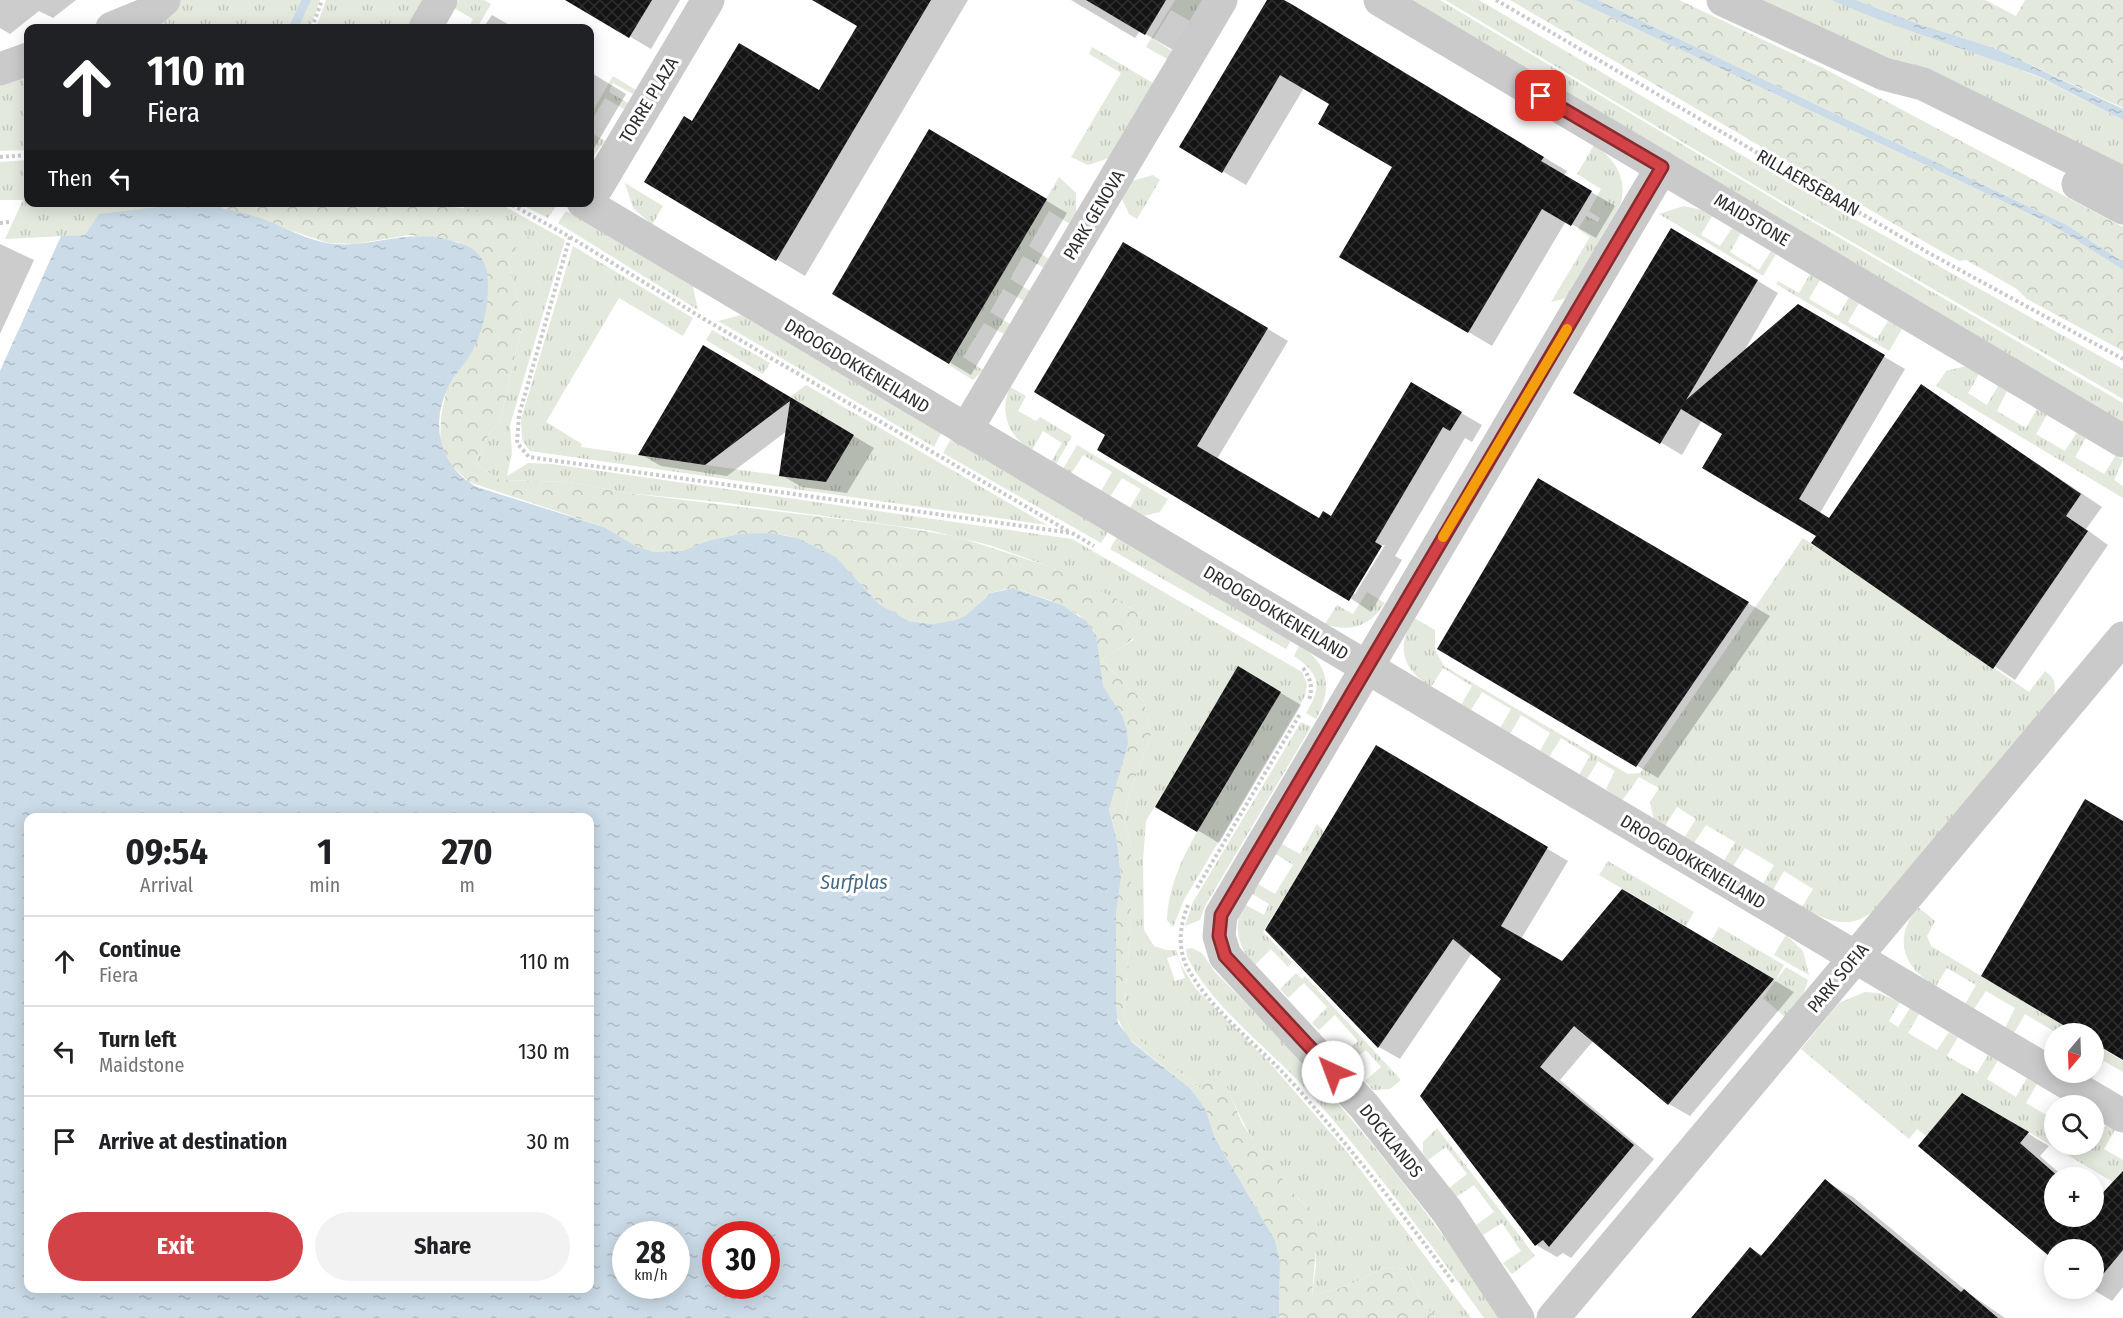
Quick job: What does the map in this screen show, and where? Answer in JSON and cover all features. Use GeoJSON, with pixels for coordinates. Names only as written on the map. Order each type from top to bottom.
{"type":"FeatureCollection","features":[{"type":"Feature","properties":{"kind":"street"},"geometry":{"type":"LineString","coordinates":[[122,24],[149,13],[164,0]]}},
{"type":"Feature","properties":{"kind":"street"},"geometry":{"type":"LineString","coordinates":[[427,24],[441,0]]}},
{"type":"Feature","properties":{"kind":"street","name":"TORRE PLAZA"},"geometry":{"type":"LineString","coordinates":[[594,189],[708,0]]}},
{"type":"Feature","properties":{"kind":"street","name":"PARK GENOVA"},"geometry":{"type":"LineString","coordinates":[[966,430],[1221,0]]}},
{"type":"Feature","properties":{"kind":"street","name":"MAIDSTONE"},"geometry":{"type":"LineString","coordinates":[[1380,0],[2123,441]]}},
{"type":"Feature","properties":{"kind":"street"},"geometry":{"type":"LineString","coordinates":[[1722,0],[1884,74],[1923,84],[2123,183]]}},
{"type":"Feature","properties":{"kind":"street"},"geometry":{"type":"LineString","coordinates":[[0,69],[24,60]]}},
{"type":"Feature","properties":{"kind":"street"},"geometry":{"type":"LineString","coordinates":[[1884,74],[1916,97],[2123,208]]}},
{"type":"Feature","properties":{"kind":"street","name":"DOCKLANDS"},"geometry":{"type":"LineString","coordinates":[[1518,1318],[1447,1211],[1364,1106],[1225,956],[1219,936],[1221,915],[1230,896],[1662,167]]}},
{"type":"Feature","properties":{"kind":"street","name":"DROOGDOKKENEILAND"},"geometry":{"type":"LineString","coordinates":[[594,207],[2123,1116]]}},
{"type":"Feature","properties":{"kind":"street","name":"PARK SOFIA"},"geometry":{"type":"LineString","coordinates":[[1553,1318],[2123,638]]}},
{"type":"Feature","properties":{"kind":"path"},"geometry":{"type":"LineString","coordinates":[[313,24],[322,0]]}},
{"type":"Feature","properties":{"kind":"path","name":"RILLAERSEBAAN"},"geometry":{"type":"LineString","coordinates":[[1496,0],[1928,252],[2123,359]]}},
{"type":"Feature","properties":{"kind":"path"},"geometry":{"type":"LineString","coordinates":[[0,158],[24,155]]}},
{"type":"Feature","properties":{"kind":"path"},"geometry":{"type":"LineString","coordinates":[[516,207],[1104,552],[1121,522]]}},
{"type":"Feature","properties":{"kind":"path"},"geometry":{"type":"LineString","coordinates":[[0,222],[9,222]]}},
{"type":"Feature","properties":{"kind":"path"},"geometry":{"type":"LineString","coordinates":[[570,237],[519,415],[517,443],[528,457],[1072,533]]}},
{"type":"Feature","properties":{"kind":"path"},"geometry":{"type":"LineString","coordinates":[[1299,665],[1310,679],[1312,690],[1309,699],[1192,897],[1181,923],[1180,938],[1186,964],[1214,1003],[1270,1058],[1352,1149],[1460,1293]]}},
{"type":"Feature","properties":{"kind":"green space"},"geometry":{"type":"Polygon","coordinates":[[[179,0],[301,0],[290,24],[149,24],[179,0]]]}},
{"type":"Feature","properties":{"kind":"green space"},"geometry":{"type":"Polygon","coordinates":[[[309,0],[320,0],[311,24],[298,24],[309,0]]]}},
{"type":"Feature","properties":{"kind":"green space"},"geometry":{"type":"Polygon","coordinates":[[[326,0],[422,0],[409,24],[317,24],[326,0]]]}},
{"type":"Feature","properties":{"kind":"green space"},"geometry":{"type":"Polygon","coordinates":[[[459,0],[484,0],[491,4],[479,24],[470,24],[473,19],[454,8],[459,0]]]}},
{"type":"Feature","properties":{"kind":"green space"},"geometry":{"type":"Polygon","coordinates":[[[1175,0],[1203,0],[1190,21],[1171,10],[1153,39],[1172,51],[1167,59],[1146,47],[1175,0]]]}},
{"type":"Feature","properties":{"kind":"green space"},"geometry":{"type":"Polygon","coordinates":[[[1411,0],[1440,0],[1787,207],[2123,403],[2123,422],[1411,0]]]}},
{"type":"Feature","properties":{"kind":"green space"},"geometry":{"type":"Polygon","coordinates":[[[1445,0],[1479,0],[1774,174],[2123,369],[2123,399],[1788,205],[1445,0]]]}},
{"type":"Feature","properties":{"kind":"green space"},"geometry":{"type":"Polygon","coordinates":[[[1510,0],[1575,0],[2049,223],[2123,270],[2123,351],[2027,299],[2017,289],[1966,260],[1960,261],[1944,253],[1510,0]]]}},
{"type":"Feature","properties":{"kind":"green space"},"geometry":{"type":"Polygon","coordinates":[[[1598,0],[1679,0],[1825,69],[2123,227],[2123,262],[2067,225],[1598,0]]]}},
{"type":"Feature","properties":{"kind":"green space"},"geometry":{"type":"Polygon","coordinates":[[[1762,0],[1831,0],[2037,76],[2123,120],[2123,174],[1762,0]]]}},
{"type":"Feature","properties":{"kind":"green space"},"geometry":{"type":"Polygon","coordinates":[[[1856,0],[1985,0],[2016,16],[2025,0],[2123,0],[2123,108],[1997,49],[1913,22],[1856,0]]]}},
{"type":"Feature","properties":{"kind":"green space"},"geometry":{"type":"Polygon","coordinates":[[[1092,47],[1153,83],[1109,158],[1088,165],[1071,157],[1121,73],[1089,54],[1092,47]]]}},
{"type":"Feature","properties":{"kind":"green space"},"geometry":{"type":"Polygon","coordinates":[[[24,72],[24,150],[0,151],[0,81],[24,72]]]}},
{"type":"Feature","properties":{"kind":"green space"},"geometry":{"type":"Polygon","coordinates":[[[613,76],[636,90],[633,94],[613,83],[609,92],[628,103],[624,109],[605,98],[594,116],[594,109],[613,76]]]}},
{"type":"Feature","properties":{"kind":"green space"},"geometry":{"type":"Polygon","coordinates":[[[594,134],[605,141],[594,155],[594,134]]]}},
{"type":"Feature","properties":{"kind":"green space"},"geometry":{"type":"Polygon","coordinates":[[[1594,145],[1608,156],[1618,170],[1622,185],[1621,203],[1567,298],[1551,302],[1590,237],[1578,229],[1586,216],[1598,222],[1600,218],[1589,211],[1601,189],[1577,174],[1594,145]]]}},
{"type":"Feature","properties":{"kind":"green space"},"geometry":{"type":"Polygon","coordinates":[[[24,160],[24,207],[174,207],[85,235],[5,239],[23,200],[0,200],[0,162],[24,160]]]}},
{"type":"Feature","properties":{"kind":"green space"},"geometry":{"type":"Polygon","coordinates":[[[1153,175],[1160,180],[1137,219],[1129,214],[1122,199],[1132,181],[1153,175]]]}},
{"type":"Feature","properties":{"kind":"green space"},"geometry":{"type":"Polygon","coordinates":[[[1059,177],[1076,193],[1076,213],[1070,224],[1049,211],[1029,246],[1049,259],[1044,268],[1023,256],[1010,279],[1030,291],[1024,301],[1003,289],[990,312],[1010,324],[1004,334],[984,323],[963,357],[983,370],[973,380],[949,365],[1059,177]]]}},
{"type":"Feature","properties":{"kind":"green space"},"geometry":{"type":"Polygon","coordinates":[[[625,183],[663,206],[652,225],[633,208],[625,183]]]}},
{"type":"Feature","properties":{"kind":"green space"},"geometry":{"type":"Polygon","coordinates":[[[1684,206],[1702,210],[1712,216],[1701,235],[1720,246],[1732,228],[1741,233],[1730,252],[1759,270],[1771,251],[1776,254],[1763,276],[1659,214],[1684,206]]]}},
{"type":"Feature","properties":{"kind":"green space"},"geometry":{"type":"Polygon","coordinates":[[[454,207],[483,211],[503,220],[531,239],[527,246],[517,246],[508,262],[523,322],[500,421],[486,438],[476,464],[500,480],[570,482],[627,493],[896,526],[958,537],[1048,566],[1121,601],[1140,616],[1137,632],[1133,637],[1101,660],[1144,702],[1151,736],[1127,800],[1124,822],[1131,846],[1131,920],[1124,1014],[1130,1029],[1138,1039],[1199,1088],[1220,1070],[1242,1123],[1260,1151],[1298,1199],[1313,1210],[1318,1220],[1312,1296],[1347,1286],[1386,1267],[1407,1269],[1419,1297],[1435,1318],[1279,1318],[1280,1261],[1275,1240],[1215,1138],[1206,1110],[1191,1089],[1127,1037],[1116,1015],[1116,914],[1121,877],[1117,841],[1109,809],[1122,715],[1103,686],[1094,631],[1079,615],[1052,601],[1020,590],[1005,589],[991,593],[965,616],[955,620],[932,624],[909,621],[879,604],[836,557],[798,538],[784,535],[740,534],[710,540],[682,551],[654,552],[636,546],[604,527],[469,482],[448,462],[440,445],[441,416],[447,388],[474,348],[487,300],[488,284],[459,242],[409,235],[355,244],[328,243],[224,208],[454,207]]]}},
{"type":"Feature","properties":{"kind":"green space"},"geometry":{"type":"Polygon","coordinates":[[[464,207],[506,207],[565,240],[510,425],[512,452],[507,476],[528,463],[552,464],[1072,539],[1302,672],[1307,684],[1305,696],[1184,900],[1173,927],[1167,920],[1169,902],[1186,852],[1280,692],[1238,667],[1146,821],[1143,860],[1144,930],[1154,946],[1176,950],[1181,965],[1196,989],[1270,1063],[1348,1153],[1471,1318],[1435,1318],[1419,1297],[1407,1269],[1386,1267],[1347,1286],[1312,1296],[1316,1265],[1313,1210],[1282,1182],[1269,1165],[1247,1129],[1220,1071],[1199,1088],[1138,1039],[1130,1029],[1124,1014],[1131,920],[1131,846],[1124,822],[1127,800],[1151,736],[1144,702],[1101,660],[1133,640],[1131,608],[1048,566],[989,545],[928,530],[719,502],[627,493],[570,482],[500,480],[476,464],[486,438],[500,421],[523,322],[508,262],[517,246],[464,209],[464,207]],[[1177,955],[1167,958],[1175,981],[1185,978],[1177,955]]]}},
{"type":"Feature","properties":{"kind":"green space"},"geometry":{"type":"Polygon","coordinates":[[[526,207],[556,207],[548,218],[526,207]]]}},
{"type":"Feature","properties":{"kind":"green space"},"geometry":{"type":"Polygon","coordinates":[[[566,211],[693,286],[698,310],[558,223],[566,211]]]}},
{"type":"Feature","properties":{"kind":"green space"},"geometry":{"type":"Polygon","coordinates":[[[573,246],[693,318],[683,336],[619,298],[546,422],[582,444],[581,447],[826,482],[854,435],[790,397],[806,385],[1047,525],[530,451],[522,440],[521,419],[573,246]]]}},
{"type":"Feature","properties":{"kind":"green space"},"geometry":{"type":"Polygon","coordinates":[[[1810,274],[1820,280],[1809,299],[1838,316],[1849,297],[1859,303],[1848,322],[1877,339],[1888,321],[1902,329],[1889,351],[1776,284],[1778,281],[1799,293],[1810,274]]]}},
{"type":"Feature","properties":{"kind":"green space"},"geometry":{"type":"Polygon","coordinates":[[[741,315],[941,433],[934,447],[718,321],[741,315]]]}},
{"type":"Feature","properties":{"kind":"green space"},"geometry":{"type":"Polygon","coordinates":[[[712,330],[770,363],[763,374],[706,340],[712,330]]]}},
{"type":"Feature","properties":{"kind":"green space"},"geometry":{"type":"Polygon","coordinates":[[[1966,366],[1979,374],[1968,393],[1987,405],[1998,386],[2007,391],[1997,411],[2026,428],[2037,409],[2047,415],[2036,434],[2065,451],[2077,432],[2086,438],[2075,457],[2104,474],[2116,455],[2123,460],[2114,480],[2123,486],[2123,498],[1936,386],[1946,371],[1966,366]]]}},
{"type":"Feature","properties":{"kind":"green space"},"geometry":{"type":"Polygon","coordinates":[[[1010,387],[1026,396],[1018,411],[1036,421],[1040,417],[1072,436],[1056,464],[1051,462],[1062,443],[1043,431],[1032,450],[1024,445],[1012,431],[1005,406],[1010,387]]]}},
{"type":"Feature","properties":{"kind":"green space"},"geometry":{"type":"Polygon","coordinates":[[[951,439],[1108,532],[1101,543],[943,453],[951,439]]]}},
{"type":"Feature","properties":{"kind":"green space"},"geometry":{"type":"Polygon","coordinates":[[[1077,445],[1168,499],[1160,512],[1143,516],[1130,508],[1141,489],[1122,478],[1110,497],[1101,491],[1112,472],[1083,455],[1071,474],[1063,469],[1077,445]]]}},
{"type":"Feature","properties":{"kind":"green space"},"geometry":{"type":"Polygon","coordinates":[[[1117,537],[1291,641],[1286,649],[1110,549],[1117,537]]]}},
{"type":"Feature","properties":{"kind":"green space"},"geometry":{"type":"Polygon","coordinates":[[[1803,538],[2029,692],[2045,671],[2055,684],[2054,695],[1876,909],[1857,920],[1839,922],[1830,920],[1802,907],[1813,889],[1784,871],[1773,890],[1763,884],[1774,865],[1745,848],[1733,866],[1724,861],[1735,842],[1706,825],[1694,843],[1684,838],[1696,819],[1677,807],[1665,826],[1654,820],[1650,802],[1659,788],[1639,777],[1622,801],[1606,789],[1615,771],[1598,761],[1587,779],[1579,775],[1590,756],[1561,738],[1549,757],[1540,751],[1550,733],[1521,715],[1510,734],[1500,728],[1511,709],[1482,692],[1471,710],[1461,705],[1472,686],[1443,668],[1431,687],[1414,673],[1405,657],[1405,639],[1414,618],[1435,630],[1435,650],[1444,666],[1628,774],[1640,773],[1803,538]]]}},
{"type":"Feature","properties":{"kind":"green space"},"geometry":{"type":"Polygon","coordinates":[[[1367,592],[1385,603],[1373,617],[1359,626],[1343,628],[1325,624],[1337,605],[1353,614],[1367,592]]]}},
{"type":"Feature","properties":{"kind":"green space"},"geometry":{"type":"Polygon","coordinates":[[[1299,646],[1317,660],[1325,678],[1325,698],[1316,719],[1306,713],[1315,695],[1316,681],[1309,669],[1294,656],[1299,646]]]}},
{"type":"Feature","properties":{"kind":"green space"},"geometry":{"type":"Polygon","coordinates":[[[1301,722],[1311,727],[1205,906],[1200,920],[1185,926],[1193,902],[1301,722]]]}},
{"type":"Feature","properties":{"kind":"green space"},"geometry":{"type":"Polygon","coordinates":[[[1317,824],[1324,832],[1263,932],[1292,962],[1288,967],[1271,949],[1255,965],[1241,944],[1238,928],[1240,912],[1244,904],[1264,915],[1269,904],[1251,893],[1256,883],[1275,894],[1293,865],[1274,853],[1280,843],[1300,854],[1317,824]]]}},
{"type":"Feature","properties":{"kind":"green space"},"geometry":{"type":"Polygon","coordinates":[[[1608,861],[1694,912],[1686,926],[1599,875],[1608,861]]]}},
{"type":"Feature","properties":{"kind":"green space"},"geometry":{"type":"Polygon","coordinates":[[[1918,907],[1935,921],[1927,936],[1931,946],[2059,1023],[2044,1023],[2044,1025],[2025,1014],[2014,1033],[2005,1028],[2015,1008],[1986,991],[1974,1009],[1965,1004],[1976,985],[1947,968],[1936,986],[1924,978],[1915,970],[1905,951],[1905,930],[1918,907]]]}},
{"type":"Feature","properties":{"kind":"green space"},"geometry":{"type":"Polygon","coordinates":[[[1719,927],[1784,965],[1776,980],[1711,941],[1719,927]]]}},
{"type":"Feature","properties":{"kind":"green space"},"geometry":{"type":"Polygon","coordinates":[[[1786,935],[1803,951],[1809,975],[1774,955],[1786,935]]]}},
{"type":"Feature","properties":{"kind":"green space"},"geometry":{"type":"Polygon","coordinates":[[[1192,948],[1202,953],[1215,972],[1294,1053],[1367,1138],[1436,1226],[1501,1318],[1484,1318],[1398,1200],[1329,1115],[1224,1008],[1197,974],[1187,956],[1186,949],[1192,948]]]}},
{"type":"Feature","properties":{"kind":"green space"},"geometry":{"type":"Polygon","coordinates":[[[1786,967],[1808,980],[1803,995],[1785,1017],[1763,998],[1786,967]]]}},
{"type":"Feature","properties":{"kind":"green space"},"geometry":{"type":"Polygon","coordinates":[[[1296,973],[1302,979],[1305,976],[1401,1080],[1390,1089],[1373,1090],[1365,1081],[1381,1067],[1366,1050],[1349,1064],[1342,1056],[1358,1041],[1335,1015],[1319,1030],[1312,1023],[1327,1007],[1304,983],[1288,998],[1280,989],[1296,973]]]}},
{"type":"Feature","properties":{"kind":"green space"},"geometry":{"type":"Polygon","coordinates":[[[1865,992],[1879,993],[1900,1002],[1889,1021],[1898,1027],[1910,1008],[1919,1014],[1908,1033],[1937,1050],[1949,1032],[1958,1037],[1947,1056],[1977,1073],[1988,1055],[1998,1060],[1987,1079],[2016,1097],[2027,1078],[2037,1084],[2026,1103],[2044,1114],[2044,1141],[1963,1093],[1926,1136],[1917,1129],[1909,1139],[1801,1049],[1839,1003],[1865,992]]]}},
{"type":"Feature","properties":{"kind":"green space"},"geometry":{"type":"Polygon","coordinates":[[[2104,1050],[2123,1061],[2123,1072],[2104,1061],[2104,1050]]]}},
{"type":"Feature","properties":{"kind":"green space"},"geometry":{"type":"Polygon","coordinates":[[[2106,1125],[2115,1130],[2104,1149],[2104,1128],[2106,1125]]]}},
{"type":"Feature","properties":{"kind":"green space"},"geometry":{"type":"Polygon","coordinates":[[[1437,1128],[1535,1256],[1512,1274],[1503,1263],[1521,1251],[1502,1223],[1483,1235],[1476,1225],[1494,1212],[1474,1185],[1456,1197],[1449,1188],[1467,1174],[1446,1147],[1428,1160],[1423,1153],[1423,1142],[1437,1128]]]}},
{"type":"Feature","properties":{"kind":"green space"},"geometry":{"type":"Polygon","coordinates":[[[2104,1149],[2123,1160],[2123,1188],[2104,1177],[2104,1167],[2088,1167],[2067,1155],[2104,1155],[2104,1149]]]}},
{"type":"Feature","properties":{"kind":"water"},"geometry":{"type":"Polygon","coordinates":[[[1575,0],[1598,0],[2067,225],[2123,262],[2123,270],[2049,223],[1575,0]]]}},
{"type":"Feature","properties":{"kind":"water"},"geometry":{"type":"Polygon","coordinates":[[[1831,0],[1856,0],[1913,22],[1997,49],[2123,109],[2123,120],[2038,76],[1880,20],[1831,0]]]}},
{"type":"Feature","properties":{"kind":"water","name":"Surfplas"},"geometry":{"type":"Polygon","coordinates":[[[158,207],[215,207],[247,214],[327,243],[358,244],[417,236],[449,240],[465,245],[478,254],[486,266],[487,302],[474,348],[447,390],[439,418],[442,445],[447,458],[465,479],[477,487],[604,527],[636,546],[654,552],[682,551],[710,540],[740,534],[770,533],[798,538],[836,557],[879,604],[909,621],[932,624],[955,620],[965,616],[991,593],[1013,588],[1062,605],[1086,621],[1096,635],[1103,686],[1122,715],[1127,731],[1128,744],[1109,809],[1117,841],[1121,877],[1116,915],[1118,1023],[1132,1042],[1191,1089],[1206,1110],[1215,1138],[1275,1240],[1280,1261],[1279,1318],[0,1318],[0,371],[61,236],[85,235],[99,214],[158,207]]]}},
{"type":"Feature","properties":{"kind":"building"},"geometry":{"type":"Polygon","coordinates":[[[565,0],[652,0],[629,38],[565,0]]]}},
{"type":"Feature","properties":{"kind":"building"},"geometry":{"type":"Polygon","coordinates":[[[812,0],[931,0],[776,261],[644,182],[684,116],[692,121],[739,43],[819,90],[857,26],[812,0]]]}},
{"type":"Feature","properties":{"kind":"building"},"geometry":{"type":"Polygon","coordinates":[[[1086,0],[1166,0],[1145,35],[1086,0]]]}},
{"type":"Feature","properties":{"kind":"building"},"geometry":{"type":"Polygon","coordinates":[[[1267,0],[1284,0],[1293,5],[1544,157],[1541,161],[1592,191],[1571,226],[1542,209],[1468,333],[1339,257],[1392,167],[1318,124],[1329,104],[1280,75],[1222,173],[1179,147],[1267,0]]]}},
{"type":"Feature","properties":{"kind":"building"},"geometry":{"type":"Polygon","coordinates":[[[929,129],[1047,199],[949,364],[832,294],[929,129]]]}},
{"type":"Feature","properties":{"kind":"building"},"geometry":{"type":"Polygon","coordinates":[[[1671,228],[1758,280],[1686,400],[1798,304],[1885,355],[1799,499],[1829,518],[1921,384],[2081,494],[2066,516],[2088,531],[1993,669],[1811,543],[1816,536],[1702,468],[1722,434],[1681,409],[1660,444],[1573,393],[1671,228]]]}},
{"type":"Feature","properties":{"kind":"building"},"geometry":{"type":"Polygon","coordinates":[[[1123,242],[1268,328],[1197,446],[1319,518],[1323,511],[1331,516],[1411,382],[1462,412],[1450,431],[1443,427],[1375,542],[1382,546],[1349,601],[1097,450],[1105,435],[1034,392],[1123,242]]]}},
{"type":"Feature","properties":{"kind":"building"},"geometry":{"type":"Polygon","coordinates":[[[703,345],[854,435],[826,482],[779,476],[790,401],[705,465],[638,455],[703,345]]]}},
{"type":"Feature","properties":{"kind":"building"},"geometry":{"type":"Polygon","coordinates":[[[1538,478],[1749,602],[1636,767],[1437,649],[1538,478]]]}},
{"type":"Feature","properties":{"kind":"building"},"geometry":{"type":"Polygon","coordinates":[[[1238,666],[1281,692],[1197,832],[1155,807],[1238,666]]]}},
{"type":"Feature","properties":{"kind":"building"},"geometry":{"type":"Polygon","coordinates":[[[1376,745],[1548,847],[1501,926],[1562,961],[1622,889],[1774,979],[1668,1105],[1574,1026],[1540,1067],[1634,1145],[1549,1247],[1543,1240],[1535,1246],[1420,1096],[1501,979],[1453,939],[1378,1048],[1265,930],[1376,745]]]}},
{"type":"Feature","properties":{"kind":"building"},"geometry":{"type":"Polygon","coordinates":[[[2085,799],[2123,821],[2123,1060],[2104,1049],[2104,1023],[2060,1023],[1981,976],[2085,799]]]}},
{"type":"Feature","properties":{"kind":"building"},"geometry":{"type":"Polygon","coordinates":[[[1962,1093],[2029,1132],[2020,1143],[2047,1167],[2044,1167],[2044,1227],[2104,1227],[2104,1191],[2123,1171],[2123,1250],[2104,1273],[2104,1239],[2044,1239],[2044,1252],[1918,1146],[1962,1093]]]}},
{"type":"Feature","properties":{"kind":"building"},"geometry":{"type":"Polygon","coordinates":[[[1825,1179],[1961,1292],[1964,1289],[1998,1318],[1691,1318],[1750,1247],[1761,1256],[1825,1179]]]}},
{"type":"Feature","properties":{"kind":"waterway"},"geometry":{"type":"LineString","coordinates":[[295,24],[306,0]]}},
{"type":"Feature","properties":{"kind":"slow traffic"},"geometry":{"type":"LineString","coordinates":[[1443,537],[1567,329]]}},
{"type":"Feature","properties":{"kind":"route"},"geometry":{"type":"LineString","coordinates":[[1333,1072],[1225,956],[1219,936],[1221,915],[1230,896],[1662,167],[1541,96]]}}]}
